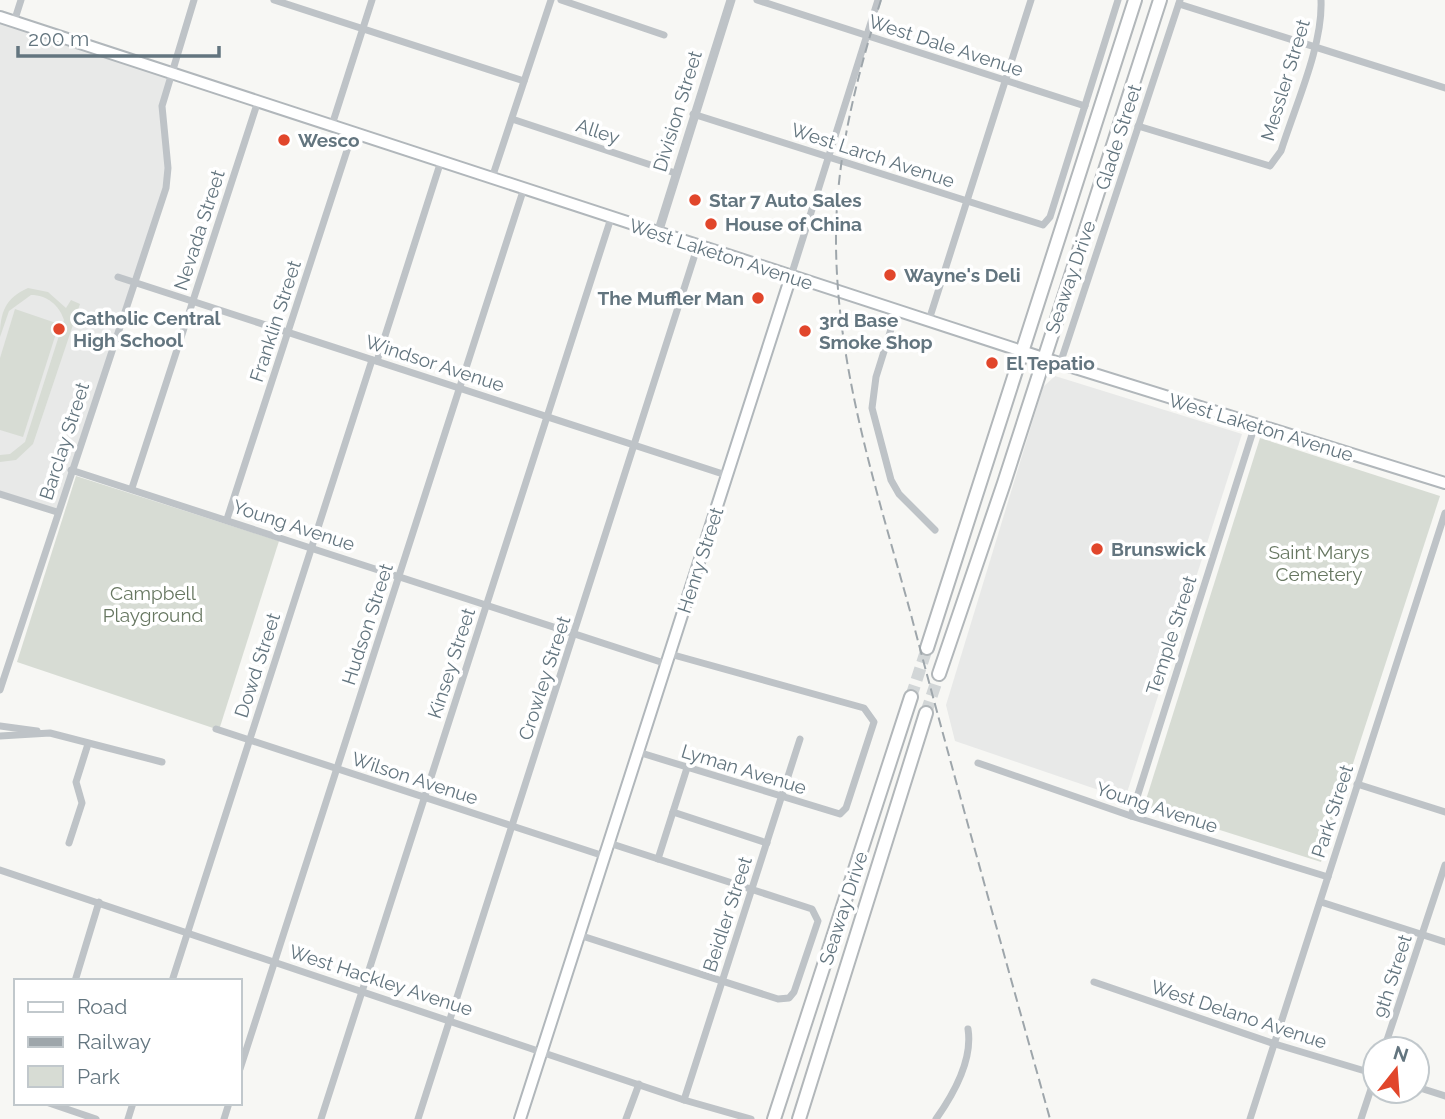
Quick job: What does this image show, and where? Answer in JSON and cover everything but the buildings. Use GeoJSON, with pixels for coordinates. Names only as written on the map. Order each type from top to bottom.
{"type":"FeatureCollection","features":[{"type":"Feature","properties":{"kind":"highway","name":"Seaway Drive"},"geometry":{"type":"LineString","coordinates":[[927,648],[1135,0]]}},
{"type":"Feature","properties":{"kind":"highway"},"geometry":{"type":"LineString","coordinates":[[1141,0],[1131,30],[1138,38],[1149,35]]}},
{"type":"Feature","properties":{"kind":"highway","name":"Seaway Drive"},"geometry":{"type":"LineString","coordinates":[[939,674],[1004,483],[1160,0]]}},
{"type":"Feature","properties":{"kind":"highway"},"geometry":{"type":"LineString","coordinates":[[1049,342],[1047,330],[1089,199],[1083,189],[1072,193]]}},
{"type":"Feature","properties":{"kind":"highway"},"geometry":{"type":"LineString","coordinates":[[1004,483],[992,495],[984,493],[1017,379],[1016,366]]}},
{"type":"Feature","properties":{"kind":"highway","name":"Seaway Drive"},"geometry":{"type":"LineString","coordinates":[[774,1119],[911,697]]}},
{"type":"Feature","properties":{"kind":"highway","name":"Seaway Drive"},"geometry":{"type":"LineString","coordinates":[[799,1119],[926,713]]}},
{"type":"Feature","properties":{"kind":"highway"},"geometry":{"type":"LineString","coordinates":[[799,1119],[797,1109],[831,1000],[828,988],[816,990]]}},
{"type":"Feature","properties":{"kind":"main road","name":"West Laketon Avenue"},"geometry":{"type":"LineString","coordinates":[[0,17],[1043,358],[1445,483]]}},
{"type":"Feature","properties":{"kind":"main road","name":"Henry Street"},"geometry":{"type":"LineString","coordinates":[[520,1119],[791,276]]}},
{"type":"Feature","properties":{"kind":"street"},"geometry":{"type":"LineString","coordinates":[[14,22],[21,0]]}},
{"type":"Feature","properties":{"kind":"street","name":"Barclay Street"},"geometry":{"type":"LineString","coordinates":[[0,690],[166,188],[167,151],[161,118],[194,0]]}},
{"type":"Feature","properties":{"kind":"street"},"geometry":{"type":"LineString","coordinates":[[274,0],[524,81]]}},
{"type":"Feature","properties":{"kind":"street"},"geometry":{"type":"LineString","coordinates":[[332,125],[372,0]]}},
{"type":"Feature","properties":{"kind":"street"},"geometry":{"type":"LineString","coordinates":[[492,178],[551,0]]}},
{"type":"Feature","properties":{"kind":"street"},"geometry":{"type":"LineString","coordinates":[[561,0],[664,35]]}},
{"type":"Feature","properties":{"kind":"street","name":"Division Street"},"geometry":{"type":"LineString","coordinates":[[658,233],[693,114],[731,0]]}},
{"type":"Feature","properties":{"kind":"street","name":"West Dale Avenue"},"geometry":{"type":"LineString","coordinates":[[757,0],[775,3],[867,36],[1085,106]]}},
{"type":"Feature","properties":{"kind":"street","name":"Henry Street"},"geometry":{"type":"LineString","coordinates":[[791,276],[878,0]]}},
{"type":"Feature","properties":{"kind":"street"},"geometry":{"type":"LineString","coordinates":[[929,320],[1031,0]]}},
{"type":"Feature","properties":{"kind":"street","name":"Glade Street"},"geometry":{"type":"LineString","coordinates":[[1043,225],[1051,217],[1118,0]]}},
{"type":"Feature","properties":{"kind":"street","name":"Messler Street"},"geometry":{"type":"LineString","coordinates":[[1139,126],[1270,166],[1281,151],[1321,25],[1321,0]]}},
{"type":"Feature","properties":{"kind":"street"},"geometry":{"type":"LineString","coordinates":[[1179,2],[1445,87]]}},
{"type":"Feature","properties":{"kind":"street","name":"Glade Street"},"geometry":{"type":"LineString","coordinates":[[1060,363],[1179,2]]}},
{"type":"Feature","properties":{"kind":"street","name":"Nevada Street"},"geometry":{"type":"LineString","coordinates":[[132,488],[258,101]]}},
{"type":"Feature","properties":{"kind":"street","name":"West Larch Avenue"},"geometry":{"type":"LineString","coordinates":[[693,114],[1043,225]]}},
{"type":"Feature","properties":{"kind":"street","name":"Alley"},"geometry":{"type":"LineString","coordinates":[[512,119],[675,173]]}},
{"type":"Feature","properties":{"kind":"street","name":"Franklin Street"},"geometry":{"type":"LineString","coordinates":[[227,519],[353,132]]}},
{"type":"Feature","properties":{"kind":"street","name":"Dowd Street"},"geometry":{"type":"LineString","coordinates":[[173,979],[312,547],[441,161]]}},
{"type":"Feature","properties":{"kind":"street","name":"Hudson Street"},"geometry":{"type":"LineString","coordinates":[[242,1063],[524,188]]}},
{"type":"Feature","properties":{"kind":"street","name":"Kinsey Street"},"geometry":{"type":"LineString","coordinates":[[321,1119],[611,218]]}},
{"type":"Feature","properties":{"kind":"street","name":"Crowley Street"},"geometry":{"type":"LineString","coordinates":[[418,1119],[698,245]]}},
{"type":"Feature","properties":{"kind":"street","name":"Windsor Avenue"},"geometry":{"type":"LineString","coordinates":[[118,277],[726,475]]}},
{"type":"Feature","properties":{"kind":"street"},"geometry":{"type":"LineString","coordinates":[[897,310],[876,377],[872,408],[891,480],[899,494],[935,530]]}},
{"type":"Feature","properties":{"kind":"street","name":"Temple Street"},"geometry":{"type":"LineString","coordinates":[[1131,816],[1255,425]]}},
{"type":"Feature","properties":{"kind":"street","name":"Young Avenue"},"geometry":{"type":"LineString","coordinates":[[71,470],[575,634],[864,708],[874,722],[846,808],[840,814]]}},
{"type":"Feature","properties":{"kind":"street"},"geometry":{"type":"LineString","coordinates":[[0,494],[57,512]]}},
{"type":"Feature","properties":{"kind":"street","name":"Park Street"},"geometry":{"type":"LineString","coordinates":[[1250,1119],[1445,513]]}},
{"type":"Feature","properties":{"kind":"street"},"geometry":{"type":"LineString","coordinates":[[0,726],[127,750],[162,762]]}},
{"type":"Feature","properties":{"kind":"street","name":"Wilson Avenue"},"geometry":{"type":"LineString","coordinates":[[216,729],[604,856]]}},
{"type":"Feature","properties":{"kind":"street"},"geometry":{"type":"LineString","coordinates":[[0,736],[20,737],[41,732]]}},
{"type":"Feature","properties":{"kind":"street","name":"Beidler Street"},"geometry":{"type":"LineString","coordinates":[[684,1100],[800,739]]}},
{"type":"Feature","properties":{"kind":"street"},"geometry":{"type":"LineString","coordinates":[[69,843],[82,803],[76,782],[88,744]]}},
{"type":"Feature","properties":{"kind":"street","name":"Lyman Avenue"},"geometry":{"type":"LineString","coordinates":[[638,752],[840,814]]}},
{"type":"Feature","properties":{"kind":"street","name":"Young Avenue"},"geometry":{"type":"LineString","coordinates":[[978,763],[1131,816],[1328,877]]}},
{"type":"Feature","properties":{"kind":"street"},"geometry":{"type":"LineString","coordinates":[[658,859],[687,768]]}},
{"type":"Feature","properties":{"kind":"street"},"geometry":{"type":"LineString","coordinates":[[1357,784],[1445,812]]}},
{"type":"Feature","properties":{"kind":"street"},"geometry":{"type":"LineString","coordinates":[[673,812],[766,843]]}},
{"type":"Feature","properties":{"kind":"street"},"geometry":{"type":"LineString","coordinates":[[579,935],[778,999],[789,998],[796,987],[818,921],[817,914],[809,907],[609,843]]}},
{"type":"Feature","properties":{"kind":"street","name":"9th Street"},"geometry":{"type":"LineString","coordinates":[[1389,1035],[1445,865]]}},
{"type":"Feature","properties":{"kind":"street","name":"West Hackley Avenue"},"geometry":{"type":"LineString","coordinates":[[0,870],[450,1019],[684,1100],[751,1119]]}},
{"type":"Feature","properties":{"kind":"street"},"geometry":{"type":"LineString","coordinates":[[76,979],[99,902]]}},
{"type":"Feature","properties":{"kind":"street"},"geometry":{"type":"LineString","coordinates":[[1321,902],[1445,942]]}},
{"type":"Feature","properties":{"kind":"street","name":"West Delano Avenue"},"geometry":{"type":"LineString","coordinates":[[1094,982],[1361,1072]]}},
{"type":"Feature","properties":{"kind":"street"},"geometry":{"type":"LineString","coordinates":[[936,1119],[957,1085],[970,1040],[968,1029]]}},
{"type":"Feature","properties":{"kind":"street"},"geometry":{"type":"LineString","coordinates":[[626,1119],[639,1084]]}},
{"type":"Feature","properties":{"kind":"street"},"geometry":{"type":"LineString","coordinates":[[55,1105],[96,1119]]}},
{"type":"Feature","properties":{"kind":"street"},"geometry":{"type":"LineString","coordinates":[[722,1119],[725,1110]]}},
{"type":"Feature","properties":{"kind":"shaded area","name":"Catholic Central High School"},"geometry":{"type":"Polygon","coordinates":[[[0,17],[172,73],[164,94],[166,188],[57,512],[0,494],[0,17]]]}},
{"type":"Feature","properties":{"kind":"shaded area"},"geometry":{"type":"Polygon","coordinates":[[[1055,376],[1242,434],[1125,799],[955,741],[946,705],[1043,387],[1055,376]]]}},
{"type":"Feature","properties":{"kind":"green space"},"geometry":{"type":"Polygon","coordinates":[[[28,288],[48,292],[66,308],[71,300],[80,304],[33,444],[16,460],[0,462],[0,455],[10,454],[25,442],[64,320],[52,302],[31,295],[9,311],[0,337],[5,307],[14,296],[28,288]]]}},
{"type":"Feature","properties":{"kind":"green space"},"geometry":{"type":"Polygon","coordinates":[[[15,309],[59,324],[23,437],[0,430],[0,358],[15,309]]]}},
{"type":"Feature","properties":{"kind":"green space","name":"Saint Marys Cemetery"},"geometry":{"type":"Polygon","coordinates":[[[1260,438],[1440,496],[1321,862],[1144,806],[1260,438]]]}},
{"type":"Feature","properties":{"kind":"green space","name":"Campbell Playground"},"geometry":{"type":"Polygon","coordinates":[[[76,476],[279,541],[219,730],[17,662],[76,476]]]}},
{"type":"Feature","properties":{"kind":"tunnel"},"geometry":{"type":"LineString","coordinates":[[911,697],[927,648]]}},
{"type":"Feature","properties":{"kind":"tunnel"},"geometry":{"type":"LineString","coordinates":[[926,713],[939,674]]}},
{"type":"Feature","properties":{"kind":"railway"},"geometry":{"type":"LineString","coordinates":[[881,0],[849,120],[839,182],[836,244],[843,338],[872,475],[1050,1119]]}},
{"type":"Feature","properties":{"kind":"place","name":"Wesco"},"geometry":{"type":"Point","coordinates":[284,140]}},
{"type":"Feature","properties":{"kind":"place","name":"Star 7 Auto Sales"},"geometry":{"type":"Point","coordinates":[695,200]}},
{"type":"Feature","properties":{"kind":"place","name":"House of China"},"geometry":{"type":"Point","coordinates":[711,224]}},
{"type":"Feature","properties":{"kind":"place","name":"Wayne's Deli"},"geometry":{"type":"Point","coordinates":[890,275]}},
{"type":"Feature","properties":{"kind":"place","name":"The Muffler Man"},"geometry":{"type":"Point","coordinates":[758,298]}},
{"type":"Feature","properties":{"kind":"place","name":"Catholic Central High School"},"geometry":{"type":"Point","coordinates":[59,329]}},
{"type":"Feature","properties":{"kind":"place","name":"3rd Base Smoke Shop"},"geometry":{"type":"Point","coordinates":[805,331]}},
{"type":"Feature","properties":{"kind":"place","name":"El Tepatio"},"geometry":{"type":"Point","coordinates":[992,363]}},
{"type":"Feature","properties":{"kind":"place","name":"Brunswick"},"geometry":{"type":"Point","coordinates":[1097,549]}}]}
